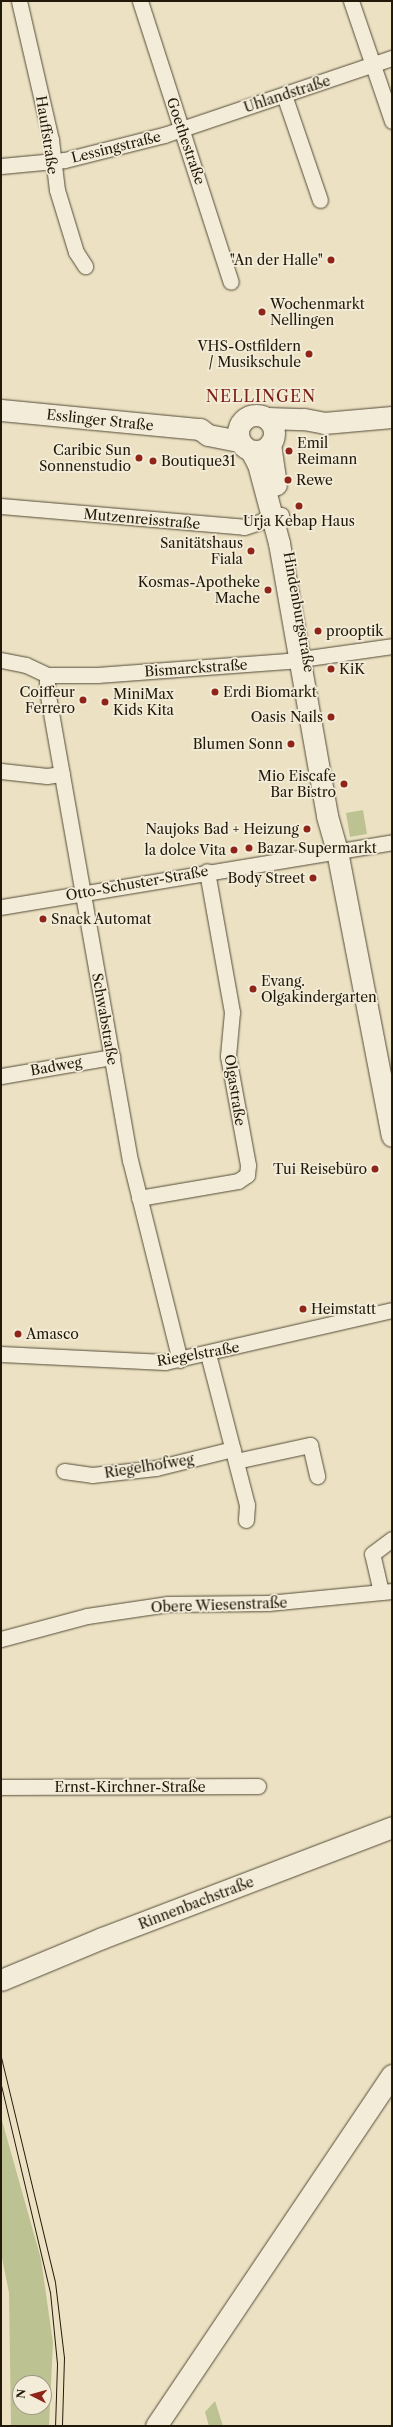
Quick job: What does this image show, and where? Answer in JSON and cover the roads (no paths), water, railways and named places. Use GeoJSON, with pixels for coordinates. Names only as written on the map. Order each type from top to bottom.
{"type":"FeatureCollection","features":[{"type":"Feature","properties":{"kind":"main road","name":"Esslinger Straße"},"geometry":{"type":"LineString","coordinates":[[1,410],[200,429],[208,424],[244,438],[262,451],[284,434],[310,430],[324,423]]}},
{"type":"Feature","properties":{"kind":"main road","name":"Esslinger Straße"},"geometry":{"type":"LineString","coordinates":[[244,438],[251,416],[304,419],[324,423],[392,417]]}},
{"type":"Feature","properties":{"kind":"main road"},"geometry":{"type":"LineString","coordinates":[[267,418],[273,426],[272,442]]}},
{"type":"Feature","properties":{"kind":"main road","name":"Hindenburgstraße"},"geometry":{"type":"LineString","coordinates":[[244,438],[258,461],[277,516]]}},
{"type":"Feature","properties":{"kind":"main road","name":"Hindenburgstraße"},"geometry":{"type":"LineString","coordinates":[[272,442],[277,516],[303,659],[335,816],[337,850],[386,1076],[392,1136]]}},
{"type":"Feature","properties":{"kind":"main road","name":"Rinnenbachstraße"},"geometry":{"type":"LineString","coordinates":[[1,1980],[102,1938],[392,1827]]}},
{"type":"Feature","properties":{"kind":"main road"},"geometry":{"type":"LineString","coordinates":[[156,2426],[392,2075]]}},
{"type":"Feature","properties":{"kind":"street","name":"Hauffstraße"},"geometry":{"type":"LineString","coordinates":[[19,1],[43,104],[52,162],[66,223],[76,252],[85,266]]}},
{"type":"Feature","properties":{"kind":"street","name":"Goethestraße"},"geometry":{"type":"LineString","coordinates":[[140,1],[231,282]]}},
{"type":"Feature","properties":{"kind":"street"},"geometry":{"type":"LineString","coordinates":[[351,1],[392,121]]}},
{"type":"Feature","properties":{"kind":"street","name":"Uhlandstraße"},"geometry":{"type":"LineString","coordinates":[[182,130],[373,66],[392,58]]}},
{"type":"Feature","properties":{"kind":"street"},"geometry":{"type":"LineString","coordinates":[[284,95],[320,200]]}},
{"type":"Feature","properties":{"kind":"street","name":"Lessingstraße"},"geometry":{"type":"LineString","coordinates":[[1,166],[52,162],[182,130]]}},
{"type":"Feature","properties":{"kind":"street","name":"Mutzenreisstraße"},"geometry":{"type":"LineString","coordinates":[[1,506],[244,527],[277,516]]}},
{"type":"Feature","properties":{"kind":"street","name":"Bismarckstraße"},"geometry":{"type":"LineString","coordinates":[[1,660],[32,667],[47,675],[97,675],[303,659],[392,646]]}},
{"type":"Feature","properties":{"kind":"street","name":"Schwabstraße"},"geometry":{"type":"LineString","coordinates":[[47,675],[47,690],[82,893],[139,1198],[180,1360]]}},
{"type":"Feature","properties":{"kind":"street"},"geometry":{"type":"LineString","coordinates":[[1,770],[47,776],[62,774]]}},
{"type":"Feature","properties":{"kind":"street","name":"Otto-Schuster-Straße"},"geometry":{"type":"LineString","coordinates":[[1,906],[207,871],[392,842]]}},
{"type":"Feature","properties":{"kind":"street","name":"Olgastraße"},"geometry":{"type":"LineString","coordinates":[[139,1198],[238,1181],[247,1175],[248,1165],[228,1056],[232,1012],[207,871]]}},
{"type":"Feature","properties":{"kind":"street","name":"Badweg"},"geometry":{"type":"LineString","coordinates":[[1,1076],[112,1056]]}},
{"type":"Feature","properties":{"kind":"street","name":"Riegelstraße"},"geometry":{"type":"LineString","coordinates":[[1,1354],[154,1363],[180,1360],[208,1354],[392,1310]]}},
{"type":"Feature","properties":{"kind":"street"},"geometry":{"type":"LineString","coordinates":[[208,1354],[247,1505],[246,1520]]}},
{"type":"Feature","properties":{"kind":"street","name":"Riegelhofweg"},"geometry":{"type":"LineString","coordinates":[[64,1472],[92,1475],[156,1468],[234,1455],[310,1445],[317,1476]]}},
{"type":"Feature","properties":{"kind":"street"},"geometry":{"type":"LineString","coordinates":[[387,1592],[372,1554],[392,1539]]}},
{"type":"Feature","properties":{"kind":"street","name":"Obere Wiesenstraße"},"geometry":{"type":"LineString","coordinates":[[1,1639],[87,1616],[168,1604],[268,1603],[387,1592]]}},
{"type":"Feature","properties":{"kind":"street","name":"Ernst-Kirchner-Straße"},"geometry":{"type":"LineString","coordinates":[[1,1787],[258,1786]]}},
{"type":"Feature","properties":{"kind":"tram line"},"geometry":{"type":"LineString","coordinates":[[1,2057],[55,2282],[64,2357],[62,2426]]}},
{"type":"Feature","properties":{"kind":"tram line"},"geometry":{"type":"LineString","coordinates":[[1,2085],[50,2292],[57,2364],[55,2426]]}},
{"type":"Feature","properties":{"kind":"place","name":"\"An der Halle\""},"geometry":{"type":"Point","coordinates":[331,260]}},
{"type":"Feature","properties":{"kind":"place","name":"Wochenmarkt Nellingen"},"geometry":{"type":"Point","coordinates":[262,312]}},
{"type":"Feature","properties":{"kind":"place","name":"VHS-Ostfildern / Musikschule"},"geometry":{"type":"Point","coordinates":[309,354]}},
{"type":"Feature","properties":{"kind":"place","name":"Emil Reimann"},"geometry":{"type":"Point","coordinates":[289,451]}},
{"type":"Feature","properties":{"kind":"place","name":"Caribic Sun Sonnenstudio"},"geometry":{"type":"Point","coordinates":[139,458]}},
{"type":"Feature","properties":{"kind":"place","name":"Boutique31"},"geometry":{"type":"Point","coordinates":[153,461]}},
{"type":"Feature","properties":{"kind":"place","name":"Rewe"},"geometry":{"type":"Point","coordinates":[288,480]}},
{"type":"Feature","properties":{"kind":"place","name":"Urja Kebap Haus"},"geometry":{"type":"Point","coordinates":[299,506]}},
{"type":"Feature","properties":{"kind":"place","name":"Sanitätshaus Fiala"},"geometry":{"type":"Point","coordinates":[251,551]}},
{"type":"Feature","properties":{"kind":"place","name":"Kosmas-Apotheke Mache"},"geometry":{"type":"Point","coordinates":[268,590]}},
{"type":"Feature","properties":{"kind":"place","name":"prooptik"},"geometry":{"type":"Point","coordinates":[318,631]}},
{"type":"Feature","properties":{"kind":"place","name":"KiK"},"geometry":{"type":"Point","coordinates":[331,669]}},
{"type":"Feature","properties":{"kind":"place","name":"Erdi Biomarkt"},"geometry":{"type":"Point","coordinates":[215,692]}},
{"type":"Feature","properties":{"kind":"place","name":"Coiffeur Ferrero"},"geometry":{"type":"Point","coordinates":[83,700]}},
{"type":"Feature","properties":{"kind":"place","name":"MiniMax Kids Kita"},"geometry":{"type":"Point","coordinates":[105,702]}},
{"type":"Feature","properties":{"kind":"place","name":"Oasis Nails"},"geometry":{"type":"Point","coordinates":[331,717]}},
{"type":"Feature","properties":{"kind":"place","name":"Blumen Sonn"},"geometry":{"type":"Point","coordinates":[291,744]}},
{"type":"Feature","properties":{"kind":"place","name":"Mio Eiscafe Bar Bistro"},"geometry":{"type":"Point","coordinates":[344,784]}},
{"type":"Feature","properties":{"kind":"place","name":"Naujoks Bad + Heizung"},"geometry":{"type":"Point","coordinates":[307,829]}},
{"type":"Feature","properties":{"kind":"place","name":"Bazar Supermarkt"},"geometry":{"type":"Point","coordinates":[249,848]}},
{"type":"Feature","properties":{"kind":"place","name":"la dolce Vita"},"geometry":{"type":"Point","coordinates":[234,850]}},
{"type":"Feature","properties":{"kind":"place","name":"Body Street"},"geometry":{"type":"Point","coordinates":[313,878]}},
{"type":"Feature","properties":{"kind":"place","name":"Snack Automat"},"geometry":{"type":"Point","coordinates":[43,919]}},
{"type":"Feature","properties":{"kind":"place","name":"Evang. Olgakindergarten"},"geometry":{"type":"Point","coordinates":[253,989]}},
{"type":"Feature","properties":{"kind":"place","name":"Tui Reisebüro"},"geometry":{"type":"Point","coordinates":[375,1169]}},
{"type":"Feature","properties":{"kind":"place","name":"Heimstatt"},"geometry":{"type":"Point","coordinates":[303,1309]}},
{"type":"Feature","properties":{"kind":"place","name":"Amasco"},"geometry":{"type":"Point","coordinates":[18,1334]}},
{"type":"Feature","properties":{"kind":"district","name":"NELLINGEN"},"geometry":{"type":"Point","coordinates":[261,396]}}]}
